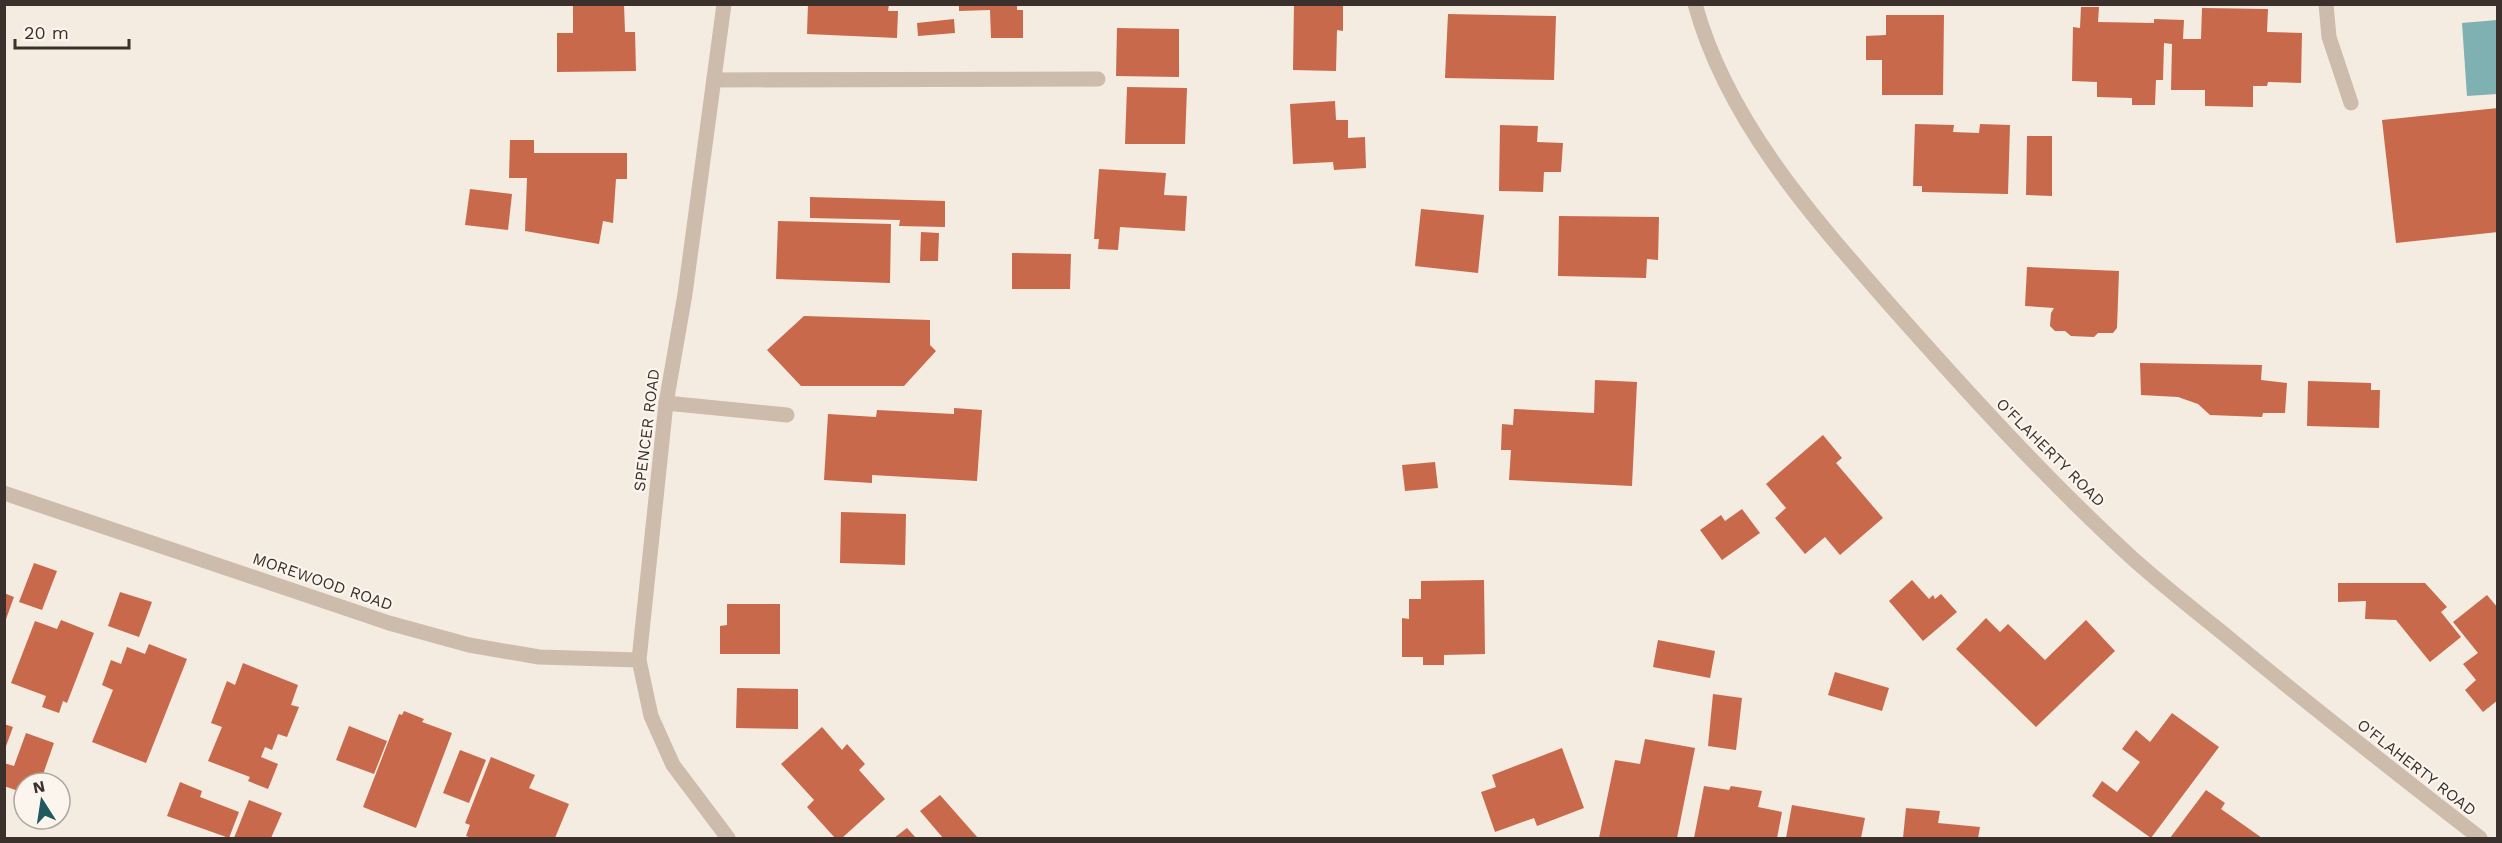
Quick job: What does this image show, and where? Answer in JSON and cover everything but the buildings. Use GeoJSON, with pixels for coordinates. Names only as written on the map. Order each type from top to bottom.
{"type":"FeatureCollection","features":[{"type":"Feature","properties":{"kind":"street","name":"SPENCER ROAD"},"geometry":{"type":"LineString","coordinates":[[724,4],[685,294],[666,403],[639,660],[651,716],[673,765],[728,838]]}},
{"type":"Feature","properties":{"kind":"street","name":"O'FLAHERTY ROAD"},"geometry":{"type":"LineString","coordinates":[[1695,4],[1729,89],[1754,135],[1793,188],[1865,276],[2001,430],[2132,558],[2353,741],[2480,838]]}},
{"type":"Feature","properties":{"kind":"street"},"geometry":{"type":"LineString","coordinates":[[2326,4],[2329,37],[2350,103]]}},
{"type":"Feature","properties":{"kind":"street"},"geometry":{"type":"LineString","coordinates":[[714,80],[1098,79]]}},
{"type":"Feature","properties":{"kind":"street"},"geometry":{"type":"LineString","coordinates":[[666,403],[787,415]]}},
{"type":"Feature","properties":{"kind":"street","name":"MOREWOOD ROAD"},"geometry":{"type":"LineString","coordinates":[[4,493],[389,622],[469,645],[539,657],[639,660]]}},
{"type":"Feature","properties":{"kind":"water"},"geometry":{"type":"Polygon","coordinates":[[[2497,20],[2497,94],[2467,96],[2462,23],[2497,20]]]}}]}
